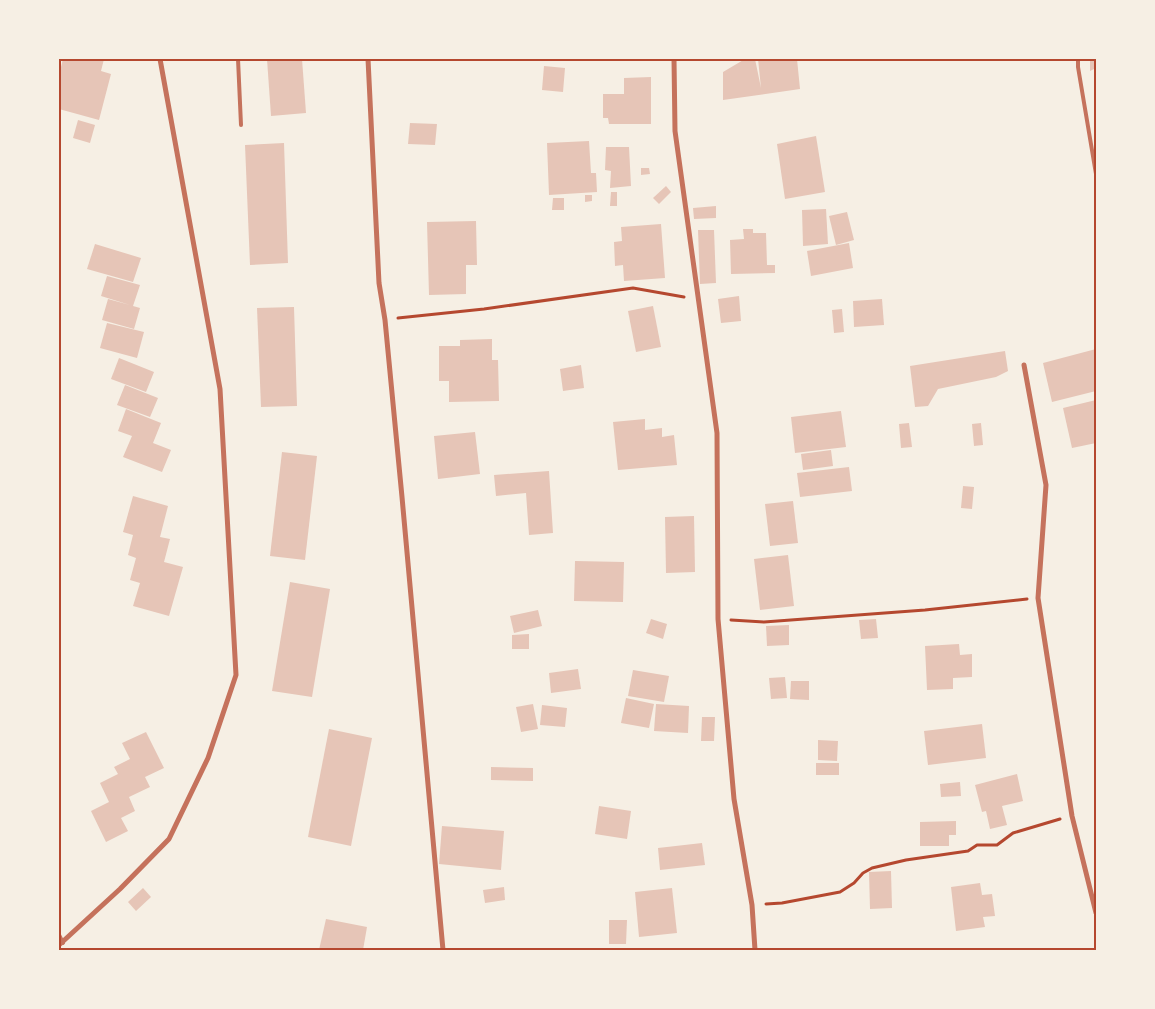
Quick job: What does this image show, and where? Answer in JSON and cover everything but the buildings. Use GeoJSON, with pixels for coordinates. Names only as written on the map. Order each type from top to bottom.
{"type":"FeatureCollection","features":[{"type":"Feature","properties":{"kind":"street"},"geometry":{"type":"LineString","coordinates":[[61,944],[120,889],[169,839],[208,758],[236,675],[220,389],[160,59]]}},
{"type":"Feature","properties":{"kind":"street"},"geometry":{"type":"LineString","coordinates":[[368,59],[380,283],[385,320],[442,950]]}},
{"type":"Feature","properties":{"kind":"street"},"geometry":{"type":"LineString","coordinates":[[674,59],[675,131],[716,433],[718,619],[734,798],[752,905],[755,950]]}},
{"type":"Feature","properties":{"kind":"street"},"geometry":{"type":"LineString","coordinates":[[1024,365],[1046,485],[1038,598],[1072,816],[1096,913]]}},
{"type":"Feature","properties":{"kind":"lane"},"geometry":{"type":"LineString","coordinates":[[238,59],[241,125]]}},
{"type":"Feature","properties":{"kind":"lane"},"geometry":{"type":"LineString","coordinates":[[1078,59],[1096,174]]}},
{"type":"Feature","properties":{"kind":"lane"},"geometry":{"type":"LineString","coordinates":[[59,935],[61,944]]}},
{"type":"Feature","properties":{"kind":"path"},"geometry":{"type":"LineString","coordinates":[[385,320],[484,309],[633,288],[699,299]]}},
{"type":"Feature","properties":{"kind":"path"},"geometry":{"type":"LineString","coordinates":[[718,619],[764,622],[924,610],[1038,598]]}},
{"type":"Feature","properties":{"kind":"path"},"geometry":{"type":"LineString","coordinates":[[752,905],[782,903],[840,892],[872,868],[906,860],[968,851],[978,845],[997,845],[1013,833],[1072,816]]}}]}
